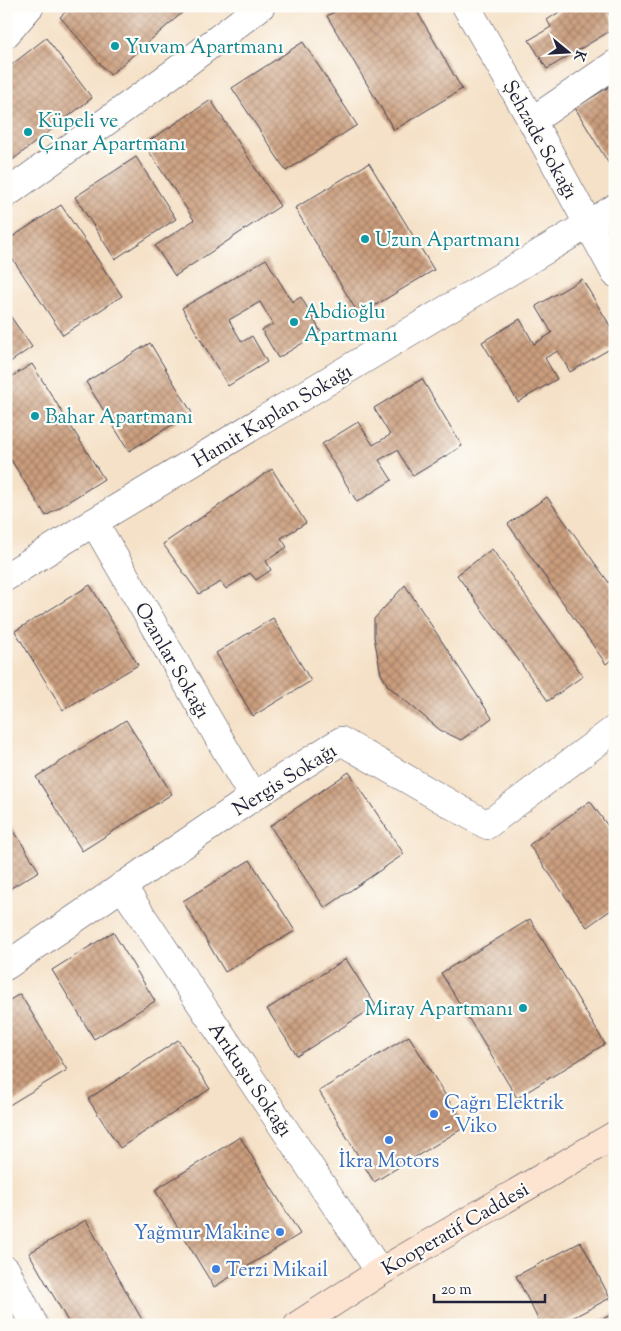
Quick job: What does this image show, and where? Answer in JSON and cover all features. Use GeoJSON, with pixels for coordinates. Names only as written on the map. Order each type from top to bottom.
{"type":"FeatureCollection","features":[{"type":"Feature","properties":{"kind":"street"},"geometry":{"type":"LineString","coordinates":[[6,34],[30,6]]}},
{"type":"Feature","properties":{"kind":"street"},"geometry":{"type":"LineString","coordinates":[[6,194],[172,74],[261,6]]}},
{"type":"Feature","properties":{"kind":"street","name":"Şehzade Sokağı"},"geometry":{"type":"LineString","coordinates":[[466,6],[532,121],[615,273]]}},
{"type":"Feature","properties":{"kind":"street"},"geometry":{"type":"LineString","coordinates":[[532,121],[615,64]]}},
{"type":"Feature","properties":{"kind":"street","name":"Hamit Kaplan Sokağı"},"geometry":{"type":"LineString","coordinates":[[6,577],[615,208]]}},
{"type":"Feature","properties":{"kind":"street","name":"Ozanlar Sokağı"},"geometry":{"type":"LineString","coordinates":[[94,522],[252,797]]}},
{"type":"Feature","properties":{"kind":"street","name":"Nergis Sokağı"},"geometry":{"type":"LineString","coordinates":[[6,966],[252,797],[341,741],[487,825],[615,729]]}},
{"type":"Feature","properties":{"kind":"street","name":"Arıkuşu Sokağı"},"geometry":{"type":"LineString","coordinates":[[122,886],[380,1272]]}},
{"type":"Feature","properties":{"kind":"street","name":"Kooperatif Caddesi"},"geometry":{"type":"LineString","coordinates":[[298,1325],[380,1272],[615,1135]]}},
{"type":"Feature","properties":{"kind":"street"},"geometry":{"type":"LineString","coordinates":[[6,1270],[34,1325]]}},
{"type":"Feature","properties":{"kind":"building","name":"Yuvam Apartmanı"},"geometry":{"type":"Polygon","coordinates":[[[72,6],[190,6],[110,75],[60,17],[72,6]]]}},
{"type":"Feature","properties":{"kind":"building"},"geometry":{"type":"Polygon","coordinates":[[[344,6],[414,6],[462,89],[394,130],[327,16],[344,6]]]}},
{"type":"Feature","properties":{"kind":"building"},"geometry":{"type":"Polygon","coordinates":[[[568,6],[604,6],[615,23],[615,28],[547,69],[529,40],[551,27],[547,20],[568,6]]]}},
{"type":"Feature","properties":{"kind":"building","name":"Küpeli ve Çınar Apartmanı"},"geometry":{"type":"Polygon","coordinates":[[[46,38],[92,98],[6,165],[6,69],[46,38]]]}},
{"type":"Feature","properties":{"kind":"building"},"geometry":{"type":"Polygon","coordinates":[[[303,42],[357,125],[286,171],[232,88],[303,42]]]}},
{"type":"Feature","properties":{"kind":"building"},"geometry":{"type":"Polygon","coordinates":[[[615,83],[615,160],[609,164],[575,108],[615,83]]]}},
{"type":"Feature","properties":{"kind":"building"},"geometry":{"type":"Polygon","coordinates":[[[211,100],[280,206],[175,276],[155,246],[194,220],[144,144],[211,100]]]}},
{"type":"Feature","properties":{"kind":"building"},"geometry":{"type":"Polygon","coordinates":[[[136,157],[176,219],[115,259],[75,197],[136,157]]]}},
{"type":"Feature","properties":{"kind":"building","name":"Uzun Apartmanı"},"geometry":{"type":"Polygon","coordinates":[[[369,163],[434,270],[359,315],[295,208],[369,163]]]}},
{"type":"Feature","properties":{"kind":"building"},"geometry":{"type":"Polygon","coordinates":[[[61,205],[122,296],[63,335],[6,249],[6,241],[61,205]]]}},
{"type":"Feature","properties":{"kind":"building","name":"Abdioğlu Apartmanı"},"geometry":{"type":"Polygon","coordinates":[[[266,259],[292,302],[301,297],[321,332],[278,358],[262,330],[273,324],[260,302],[229,320],[242,342],[252,336],[267,362],[228,386],[182,308],[266,259]]]}},
{"type":"Feature","properties":{"kind":"building"},"geometry":{"type":"Polygon","coordinates":[[[582,279],[615,334],[615,346],[570,372],[558,351],[545,358],[557,379],[518,402],[482,342],[520,319],[534,344],[552,333],[536,306],[582,279]]]}},
{"type":"Feature","properties":{"kind":"building"},"geometry":{"type":"Polygon","coordinates":[[[6,310],[32,347],[6,365],[6,310]]]}},
{"type":"Feature","properties":{"kind":"building"},"geometry":{"type":"Polygon","coordinates":[[[150,343],[192,413],[129,451],[86,382],[150,343]]]}},
{"type":"Feature","properties":{"kind":"building","name":"Bahar Apartmanı"},"geometry":{"type":"Polygon","coordinates":[[[32,364],[104,479],[46,516],[6,452],[6,380],[32,364]]]}},
{"type":"Feature","properties":{"kind":"building"},"geometry":{"type":"Polygon","coordinates":[[[422,379],[462,446],[413,476],[397,450],[379,460],[392,480],[357,502],[322,444],[358,422],[373,445],[390,435],[374,408],[422,379]]]}},
{"type":"Feature","properties":{"kind":"building"},"geometry":{"type":"Polygon","coordinates":[[[272,469],[306,523],[281,538],[287,547],[266,561],[271,570],[256,580],[250,573],[226,589],[221,582],[199,594],[163,544],[272,469]]]}},
{"type":"Feature","properties":{"kind":"building"},"geometry":{"type":"Polygon","coordinates":[[[547,497],[615,591],[615,657],[606,664],[508,524],[547,497]]]}},
{"type":"Feature","properties":{"kind":"building"},"geometry":{"type":"Polygon","coordinates":[[[6,512],[13,523],[6,527],[6,512]]]}},
{"type":"Feature","properties":{"kind":"building"},"geometry":{"type":"Polygon","coordinates":[[[492,549],[583,676],[548,701],[457,575],[492,549]]]}},
{"type":"Feature","properties":{"kind":"building"},"geometry":{"type":"Polygon","coordinates":[[[90,585],[138,665],[63,710],[15,631],[90,585]]]}},
{"type":"Feature","properties":{"kind":"building"},"geometry":{"type":"Polygon","coordinates":[[[405,585],[492,718],[461,740],[440,730],[388,686],[381,674],[374,637],[374,619],[405,585]]]}},
{"type":"Feature","properties":{"kind":"building"},"geometry":{"type":"Polygon","coordinates":[[[273,618],[311,681],[253,716],[216,653],[273,618]]]}},
{"type":"Feature","properties":{"kind":"building"},"geometry":{"type":"Polygon","coordinates":[[[126,720],[172,794],[82,851],[36,777],[126,720]]]}},
{"type":"Feature","properties":{"kind":"building"},"geometry":{"type":"Polygon","coordinates":[[[349,772],[404,854],[325,908],[270,826],[349,772]]]}},
{"type":"Feature","properties":{"kind":"building"},"geometry":{"type":"Polygon","coordinates":[[[590,801],[615,836],[615,907],[587,927],[529,845],[590,801]]]}},
{"type":"Feature","properties":{"kind":"building"},"geometry":{"type":"Polygon","coordinates":[[[6,818],[39,871],[6,891],[6,818]]]}},
{"type":"Feature","properties":{"kind":"building"},"geometry":{"type":"Polygon","coordinates":[[[250,860],[295,931],[225,972],[183,901],[250,860]]]}},
{"type":"Feature","properties":{"kind":"building","name":"Miray Apartmanı"},"geometry":{"type":"Polygon","coordinates":[[[530,919],[605,1044],[517,1098],[441,973],[530,919]]]}},
{"type":"Feature","properties":{"kind":"building"},"geometry":{"type":"Polygon","coordinates":[[[113,932],[155,1001],[94,1039],[52,970],[113,932]]]}},
{"type":"Feature","properties":{"kind":"building"},"geometry":{"type":"Polygon","coordinates":[[[346,959],[376,1006],[297,1056],[267,1009],[346,959]]]}},
{"type":"Feature","properties":{"kind":"building"},"geometry":{"type":"Polygon","coordinates":[[[20,994],[67,1070],[6,1107],[6,1002],[20,994]]]}},
{"type":"Feature","properties":{"kind":"building"},"geometry":{"type":"Polygon","coordinates":[[[409,1036],[465,1127],[374,1182],[319,1091],[409,1036]]]}},
{"type":"Feature","properties":{"kind":"building"},"geometry":{"type":"Polygon","coordinates":[[[178,1040],[210,1089],[120,1148],[88,1099],[178,1040]]]}},
{"type":"Feature","properties":{"kind":"building"},"geometry":{"type":"Polygon","coordinates":[[[240,1137],[300,1234],[214,1287],[155,1190],[240,1137]]]}},
{"type":"Feature","properties":{"kind":"building"},"geometry":{"type":"Polygon","coordinates":[[[86,1220],[145,1325],[70,1325],[29,1253],[86,1220]]]}},
{"type":"Feature","properties":{"kind":"building"},"geometry":{"type":"Polygon","coordinates":[[[581,1242],[610,1298],[559,1325],[541,1325],[516,1276],[581,1242]]]}},
{"type":"Feature","properties":{"kind":"building"},"geometry":{"type":"Polygon","coordinates":[[[615,1313],[615,1325],[597,1325],[596,1322],[615,1313]]]}},
{"type":"Feature","properties":{"kind":"place","name":"Yuvam Apartmanı"},"geometry":{"type":"Point","coordinates":[115,46]}},
{"type":"Feature","properties":{"kind":"place","name":"Küpeli ve Çınar Apartmanı"},"geometry":{"type":"Point","coordinates":[28,132]}},
{"type":"Feature","properties":{"kind":"place","name":"Uzun Apartmanı"},"geometry":{"type":"Point","coordinates":[365,239]}},
{"type":"Feature","properties":{"kind":"place","name":"Abdioğlu Apartmanı"},"geometry":{"type":"Point","coordinates":[294,322]}},
{"type":"Feature","properties":{"kind":"place","name":"Bahar Apartmanı"},"geometry":{"type":"Point","coordinates":[35,416]}},
{"type":"Feature","properties":{"kind":"place","name":"Miray Apartmanı"},"geometry":{"type":"Point","coordinates":[523,1008]}},
{"type":"Feature","properties":{"kind":"place","name":"Çağrı Elektrik - Viko"},"geometry":{"type":"Point","coordinates":[434,1114]}},
{"type":"Feature","properties":{"kind":"place","name":"İkra Motors"},"geometry":{"type":"Point","coordinates":[389,1140]}},
{"type":"Feature","properties":{"kind":"place","name":"Yağmur Makine"},"geometry":{"type":"Point","coordinates":[280,1232]}},
{"type":"Feature","properties":{"kind":"place","name":"Terzi Mikail"},"geometry":{"type":"Point","coordinates":[216,1269]}}]}
